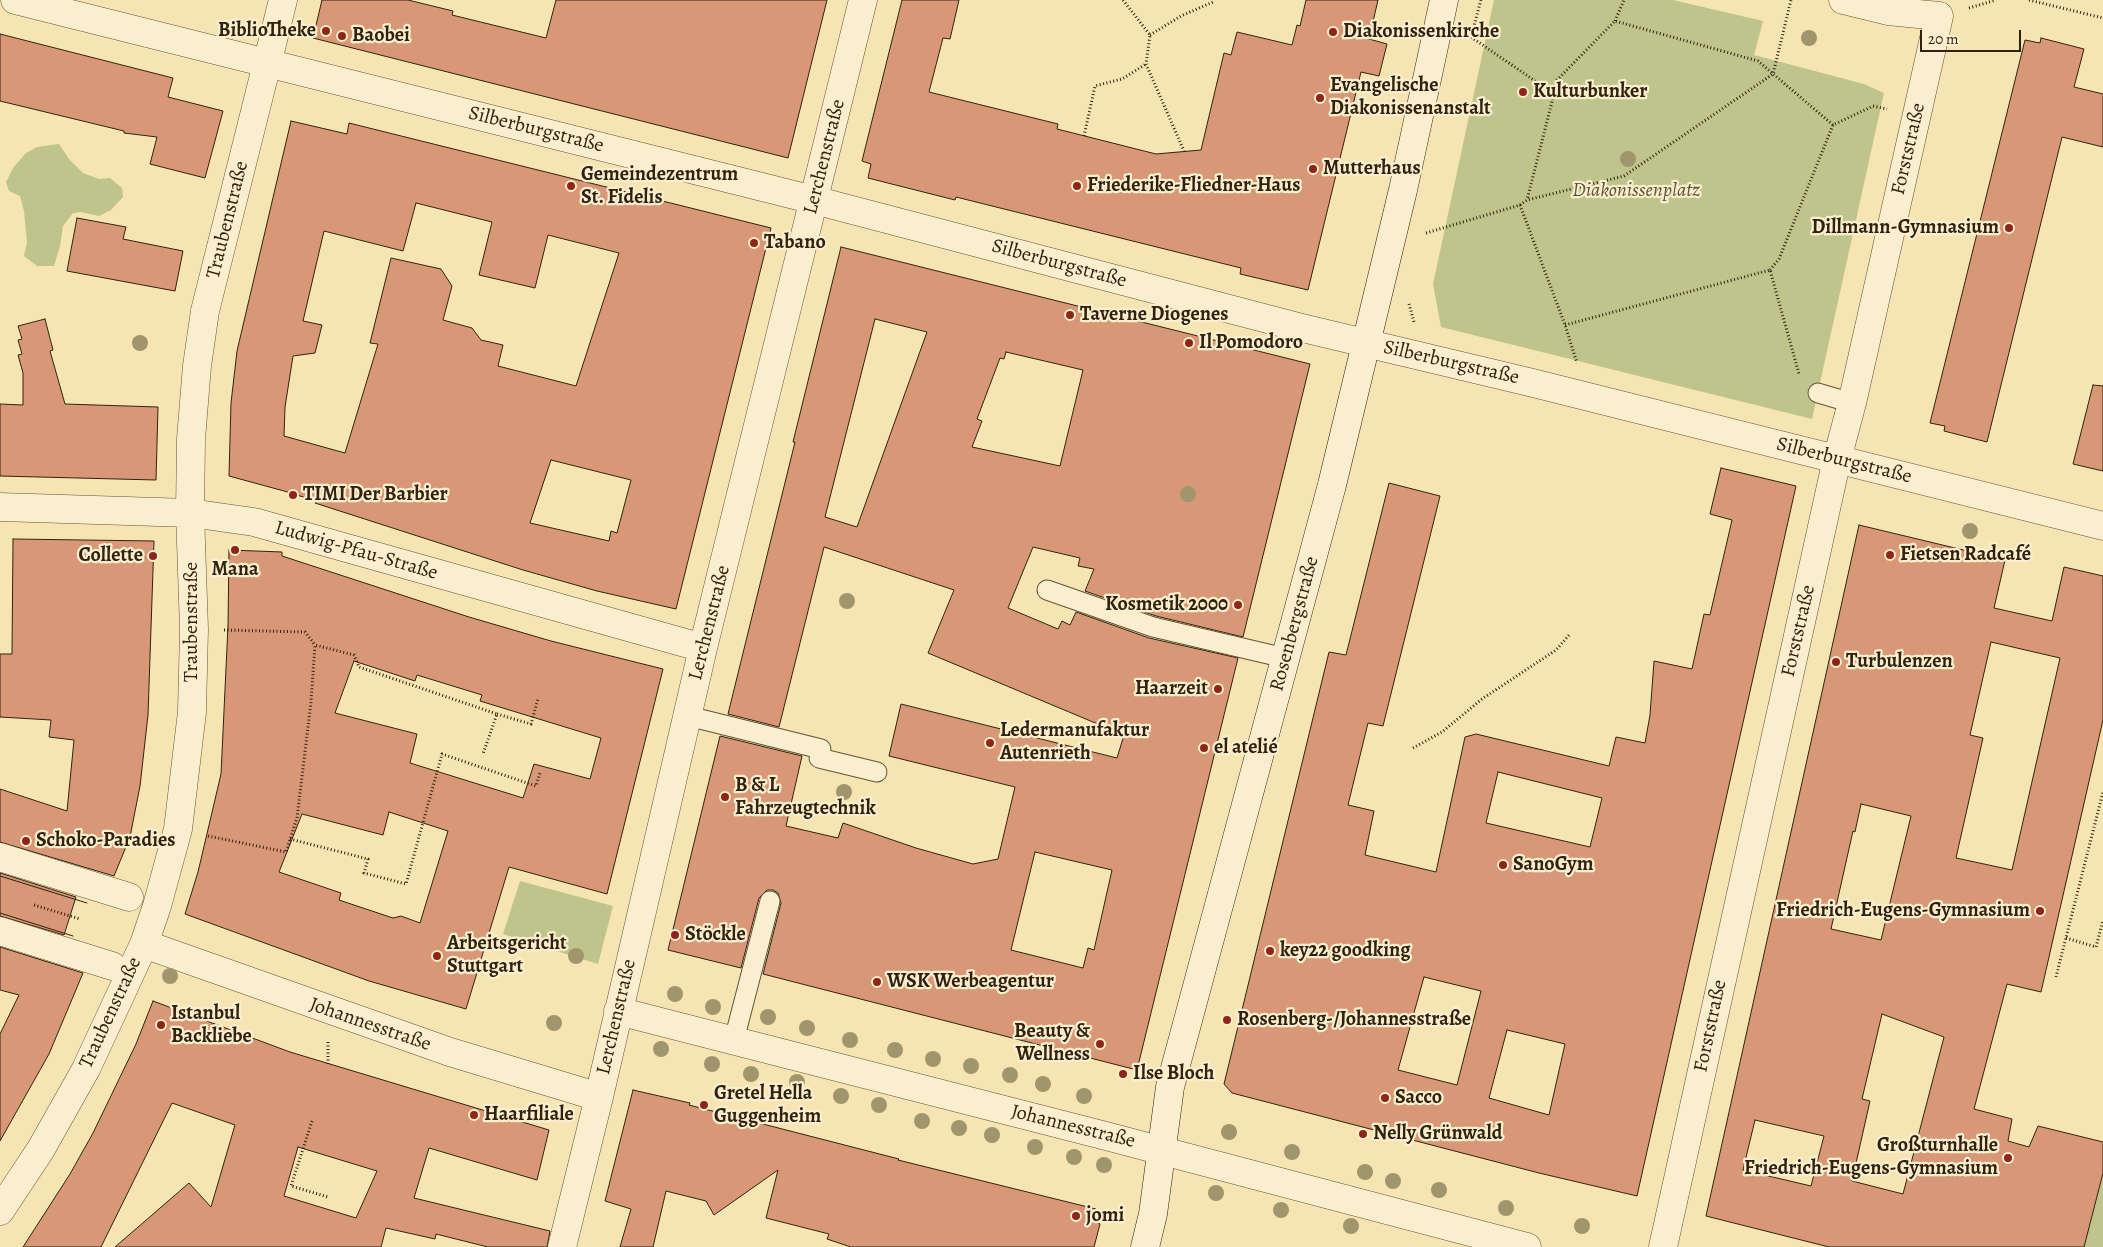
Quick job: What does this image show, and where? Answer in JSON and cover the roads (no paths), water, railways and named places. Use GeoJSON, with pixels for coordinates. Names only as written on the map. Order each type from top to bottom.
{"type":"FeatureCollection","features":[{"type":"Feature","properties":{"kind":"street","name":"Silberburgstraße"},"geometry":{"type":"LineString","coordinates":[[15,0],[814,200],[1366,343],[1571,392],[2103,526]]}},
{"type":"Feature","properties":{"kind":"street","name":"Traubenstraße"},"geometry":{"type":"LineString","coordinates":[[0,1211],[41,1149],[86,1069],[144,944],[178,829],[192,712],[194,629],[190,513],[191,439],[197,366],[206,310],[283,0]]}},
{"type":"Feature","properties":{"kind":"street","name":"Lerchenstraße"},"geometry":{"type":"LineString","coordinates":[[562,1247],[599,1098],[703,648],[863,0]]}},
{"type":"Feature","properties":{"kind":"street","name":"Rosenbergstraße"},"geometry":{"type":"LineString","coordinates":[[1145,1247],[1154,1214],[1170,1087],[1332,485],[1403,190],[1444,0]]}},
{"type":"Feature","properties":{"kind":"street","name":"Forststraße"},"geometry":{"type":"LineString","coordinates":[[1663,1247],[1837,459],[1852,403],[1939,16],[1888,11],[1843,0]]}},
{"type":"Feature","properties":{"kind":"street","name":"Ludwig-Pfau-Straße"},"geometry":{"type":"LineString","coordinates":[[0,507],[190,513],[254,522],[703,648]]}},
{"type":"Feature","properties":{"kind":"street"},"geometry":{"type":"LineString","coordinates":[[0,857],[129,898]]}},
{"type":"Feature","properties":{"kind":"street"},"geometry":{"type":"LineString","coordinates":[[0,931],[112,966]]}},
{"type":"Feature","properties":{"kind":"street","name":"Johannesstraße"},"geometry":{"type":"LineString","coordinates":[[144,944],[450,1052],[599,1098]]}},
{"type":"Feature","properties":{"kind":"street","name":"Johannesstraße"},"geometry":{"type":"LineString","coordinates":[[618,1011],[1162,1150],[1527,1247]]}},
{"type":"Feature","properties":{"kind":"lane"},"geometry":{"type":"LineString","coordinates":[[1818,393],[1852,403]]}},
{"type":"Feature","properties":{"kind":"lane"},"geometry":{"type":"LineString","coordinates":[[1047,590],[1153,627],[1285,658]]}},
{"type":"Feature","properties":{"kind":"lane"},"geometry":{"type":"LineString","coordinates":[[688,716],[821,749],[819,758],[877,772]]}},
{"type":"Feature","properties":{"kind":"lane"},"geometry":{"type":"LineString","coordinates":[[734,1040],[770,901]]}},
{"type":"Feature","properties":{"kind":"tram line"},"geometry":{"type":"LineString","coordinates":[[0,876],[87,903]]}},
{"type":"Feature","properties":{"kind":"tram line"},"geometry":{"type":"LineString","coordinates":[[0,913],[73,936]]}},
{"type":"Feature","properties":{"kind":"place","name":"BiblioTheke"},"geometry":{"type":"Point","coordinates":[326,31]}},
{"type":"Feature","properties":{"kind":"place","name":"Diakonissenkirche"},"geometry":{"type":"Point","coordinates":[1333,32]}},
{"type":"Feature","properties":{"kind":"place","name":"Baobei"},"geometry":{"type":"Point","coordinates":[342,36]}},
{"type":"Feature","properties":{"kind":"place","name":"Kulturbunker"},"geometry":{"type":"Point","coordinates":[1523,92]}},
{"type":"Feature","properties":{"kind":"place","name":"Evangelische Diakonissenanstalt"},"geometry":{"type":"Point","coordinates":[1320,98]}},
{"type":"Feature","properties":{"kind":"place","name":"Mutterhaus"},"geometry":{"type":"Point","coordinates":[1313,169]}},
{"type":"Feature","properties":{"kind":"place","name":"Gemeindezentrum St. Fidelis"},"geometry":{"type":"Point","coordinates":[571,186]}},
{"type":"Feature","properties":{"kind":"place","name":"Friederike-Fliedner-Haus"},"geometry":{"type":"Point","coordinates":[1077,186]}},
{"type":"Feature","properties":{"kind":"place","name":"Dillmann-Gymnasium"},"geometry":{"type":"Point","coordinates":[2009,228]}},
{"type":"Feature","properties":{"kind":"place","name":"Tabano"},"geometry":{"type":"Point","coordinates":[754,243]}},
{"type":"Feature","properties":{"kind":"place","name":"Taverne Diogenes"},"geometry":{"type":"Point","coordinates":[1070,315]}},
{"type":"Feature","properties":{"kind":"place","name":"Il Pomodoro"},"geometry":{"type":"Point","coordinates":[1189,343]}},
{"type":"Feature","properties":{"kind":"place","name":"TIMI Der Barbier"},"geometry":{"type":"Point","coordinates":[293,495]}},
{"type":"Feature","properties":{"kind":"place","name":"Mana"},"geometry":{"type":"Point","coordinates":[235,550]}},
{"type":"Feature","properties":{"kind":"place","name":"Fietsen Radcafé"},"geometry":{"type":"Point","coordinates":[1890,555]}},
{"type":"Feature","properties":{"kind":"place","name":"Collette"},"geometry":{"type":"Point","coordinates":[153,556]}},
{"type":"Feature","properties":{"kind":"place","name":"Kosmetik 2000"},"geometry":{"type":"Point","coordinates":[1238,605]}},
{"type":"Feature","properties":{"kind":"place","name":"Turbulenzen"},"geometry":{"type":"Point","coordinates":[1836,662]}},
{"type":"Feature","properties":{"kind":"place","name":"Haarzeit"},"geometry":{"type":"Point","coordinates":[1218,689]}},
{"type":"Feature","properties":{"kind":"place","name":"Ledermanufaktur Autenrieth"},"geometry":{"type":"Point","coordinates":[990,743]}},
{"type":"Feature","properties":{"kind":"place","name":"el atelié"},"geometry":{"type":"Point","coordinates":[1204,748]}},
{"type":"Feature","properties":{"kind":"place","name":"B & L Fahrzeugtechnik"},"geometry":{"type":"Point","coordinates":[725,797]}},
{"type":"Feature","properties":{"kind":"place","name":"Schoko-Paradies"},"geometry":{"type":"Point","coordinates":[26,841]}},
{"type":"Feature","properties":{"kind":"place","name":"SanoGym"},"geometry":{"type":"Point","coordinates":[1503,865]}},
{"type":"Feature","properties":{"kind":"place","name":"Friedrich-Eugens-Gymnasium"},"geometry":{"type":"Point","coordinates":[2040,911]}},
{"type":"Feature","properties":{"kind":"place","name":"Stöckle"},"geometry":{"type":"Point","coordinates":[675,935]}},
{"type":"Feature","properties":{"kind":"place","name":"key22 goodking"},"geometry":{"type":"Point","coordinates":[1270,951]}},
{"type":"Feature","properties":{"kind":"place","name":"Arbeitsgericht Stuttgart"},"geometry":{"type":"Point","coordinates":[437,956]}},
{"type":"Feature","properties":{"kind":"place","name":"WSK Werbeagentur"},"geometry":{"type":"Point","coordinates":[877,982]}},
{"type":"Feature","properties":{"kind":"place","name":"Rosenberg-/Johannesstraße"},"geometry":{"type":"Point","coordinates":[1227,1020]}},
{"type":"Feature","properties":{"kind":"place","name":"Istanbul Backliebe"},"geometry":{"type":"Point","coordinates":[161,1025]}},
{"type":"Feature","properties":{"kind":"place","name":"Beauty & Wellness"},"geometry":{"type":"Point","coordinates":[1100,1044]}},
{"type":"Feature","properties":{"kind":"place","name":"Ilse Bloch"},"geometry":{"type":"Point","coordinates":[1123,1074]}},
{"type":"Feature","properties":{"kind":"place","name":"Sacco"},"geometry":{"type":"Point","coordinates":[1385,1098]}},
{"type":"Feature","properties":{"kind":"place","name":"Gretel Hella Guggenheim"},"geometry":{"type":"Point","coordinates":[704,1105]}},
{"type":"Feature","properties":{"kind":"place","name":"Haarfiliale"},"geometry":{"type":"Point","coordinates":[474,1115]}},
{"type":"Feature","properties":{"kind":"place","name":"Nelly Grünwald"},"geometry":{"type":"Point","coordinates":[1363,1134]}},
{"type":"Feature","properties":{"kind":"place","name":"Großturnhalle Friedrich-Eugens-Gymnasium"},"geometry":{"type":"Point","coordinates":[2008,1158]}},
{"type":"Feature","properties":{"kind":"place","name":"jomi"},"geometry":{"type":"Point","coordinates":[1076,1216]}},
{"type":"Feature","properties":{"kind":"park label","name":"Diakonissenplatz"},"geometry":{"type":"Point","coordinates":[1636,191]}}]}
